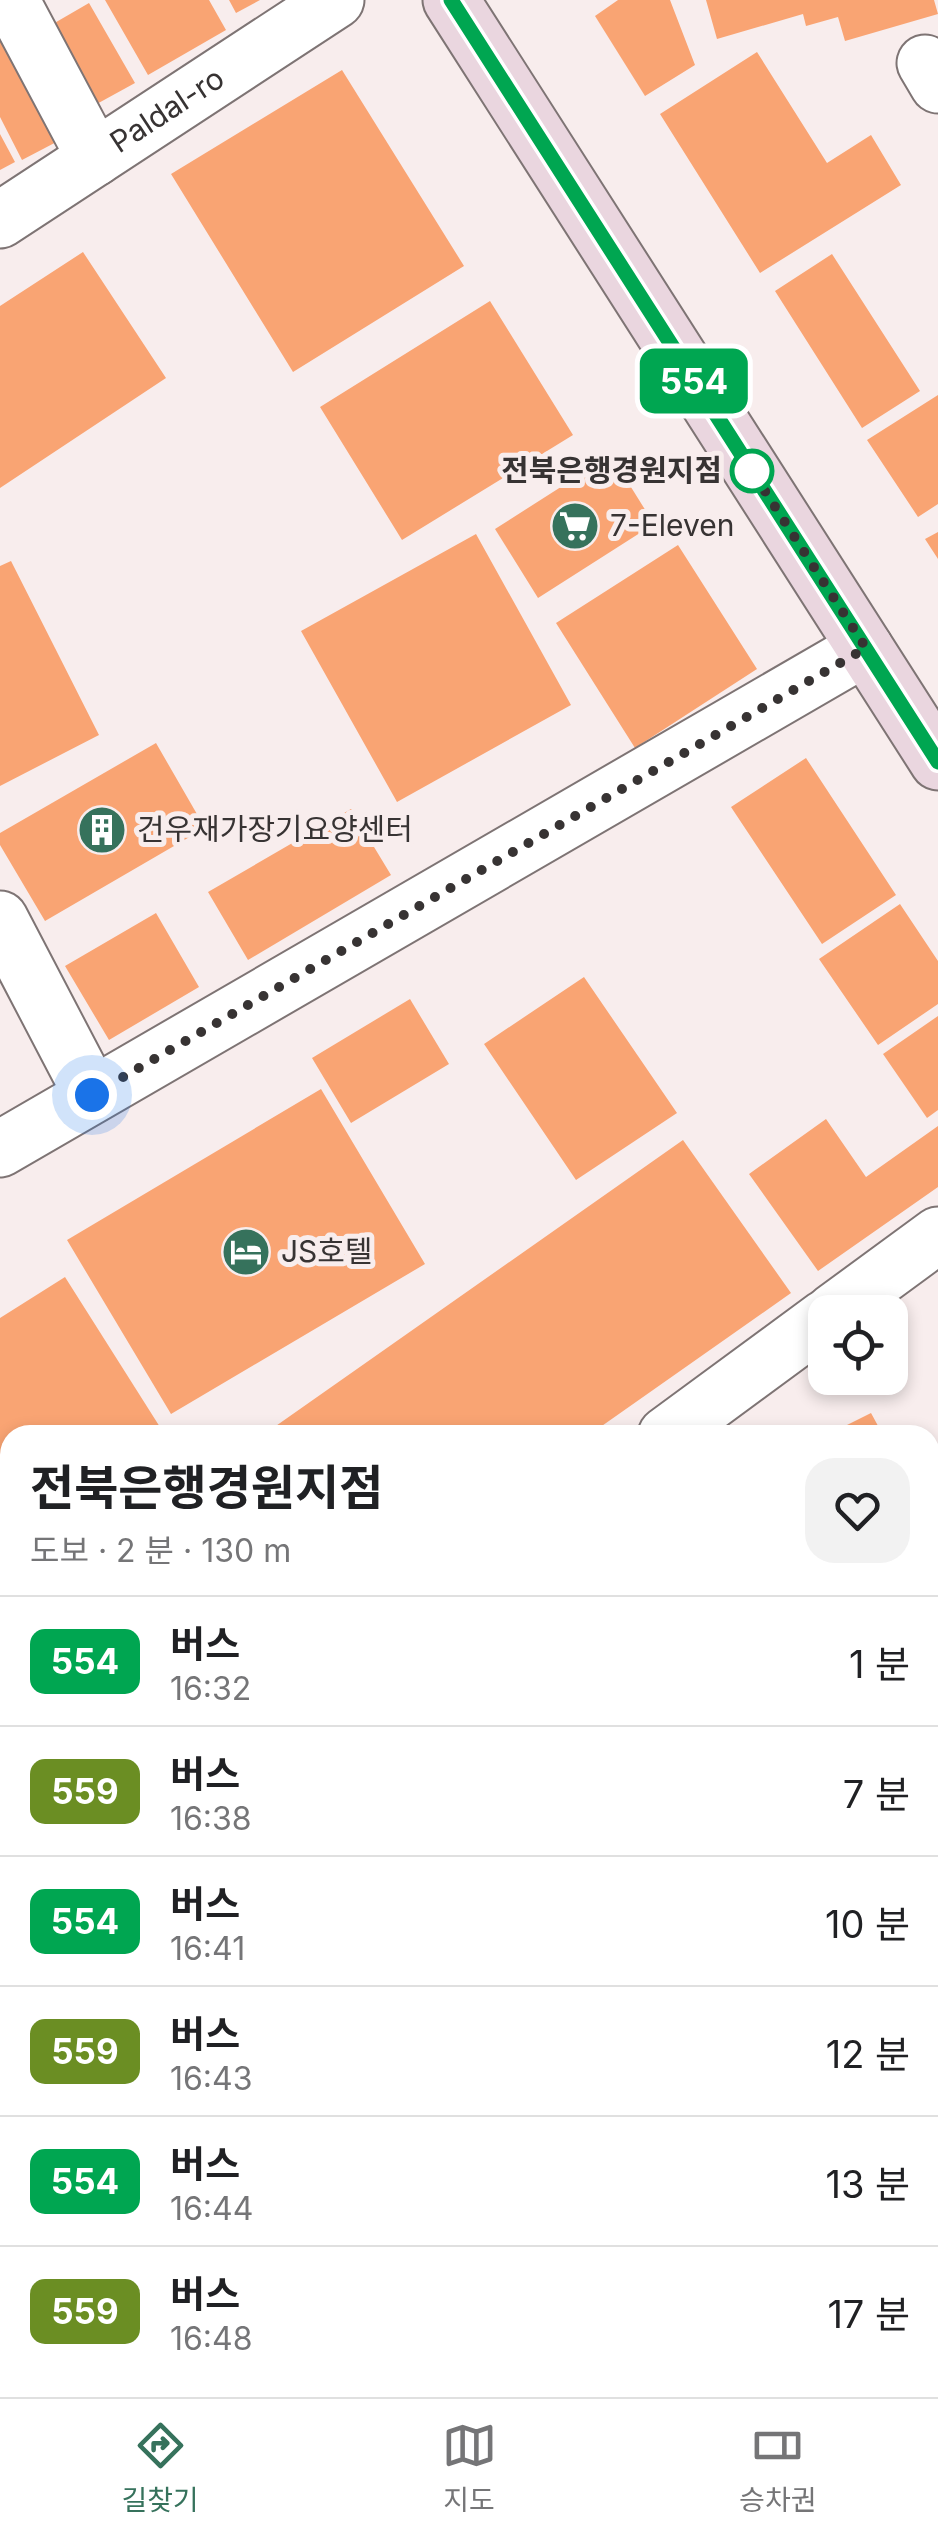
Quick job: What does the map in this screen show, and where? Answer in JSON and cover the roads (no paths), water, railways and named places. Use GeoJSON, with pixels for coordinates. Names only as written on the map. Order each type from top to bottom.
{"type":"FeatureCollection","features":[{"type":"Feature","properties":{"kind":"street"},"geometry":{"type":"LineString","coordinates":[[11,0],[95,158]]}},
{"type":"Feature","properties":{"kind":"street","name":"Paldal-ro"},"geometry":{"type":"LineString","coordinates":[[0,220],[336,0]]}},
{"type":"Feature","properties":{"kind":"street"},"geometry":{"type":"LineString","coordinates":[[450,0],[938,762]]}},
{"type":"Feature","properties":{"kind":"street"},"geometry":{"type":"LineString","coordinates":[[0,1149],[866,648]]}},
{"type":"Feature","properties":{"kind":"street"},"geometry":{"type":"LineString","coordinates":[[0,919],[92,1095]]}},
{"type":"Feature","properties":{"kind":"street"},"geometry":{"type":"LineString","coordinates":[[856,1295],[938,1235]]}},
{"type":"Feature","properties":{"kind":"street"},"geometry":{"type":"LineString","coordinates":[[680,1425],[808,1331]]}},
{"type":"Feature","properties":{"kind":"place","name":"전북은행경원지점"},"geometry":{"type":"Point","coordinates":[752,471]}},
{"type":"Feature","properties":{"kind":"place","name":"7-Eleven"},"geometry":{"type":"Point","coordinates":[575,526]}},
{"type":"Feature","properties":{"kind":"place","name":"건우재가장기요양센터"},"geometry":{"type":"Point","coordinates":[102,830]}},
{"type":"Feature","properties":{"kind":"place","name":"JS호텔"},"geometry":{"type":"Point","coordinates":[246,1252]}}]}
